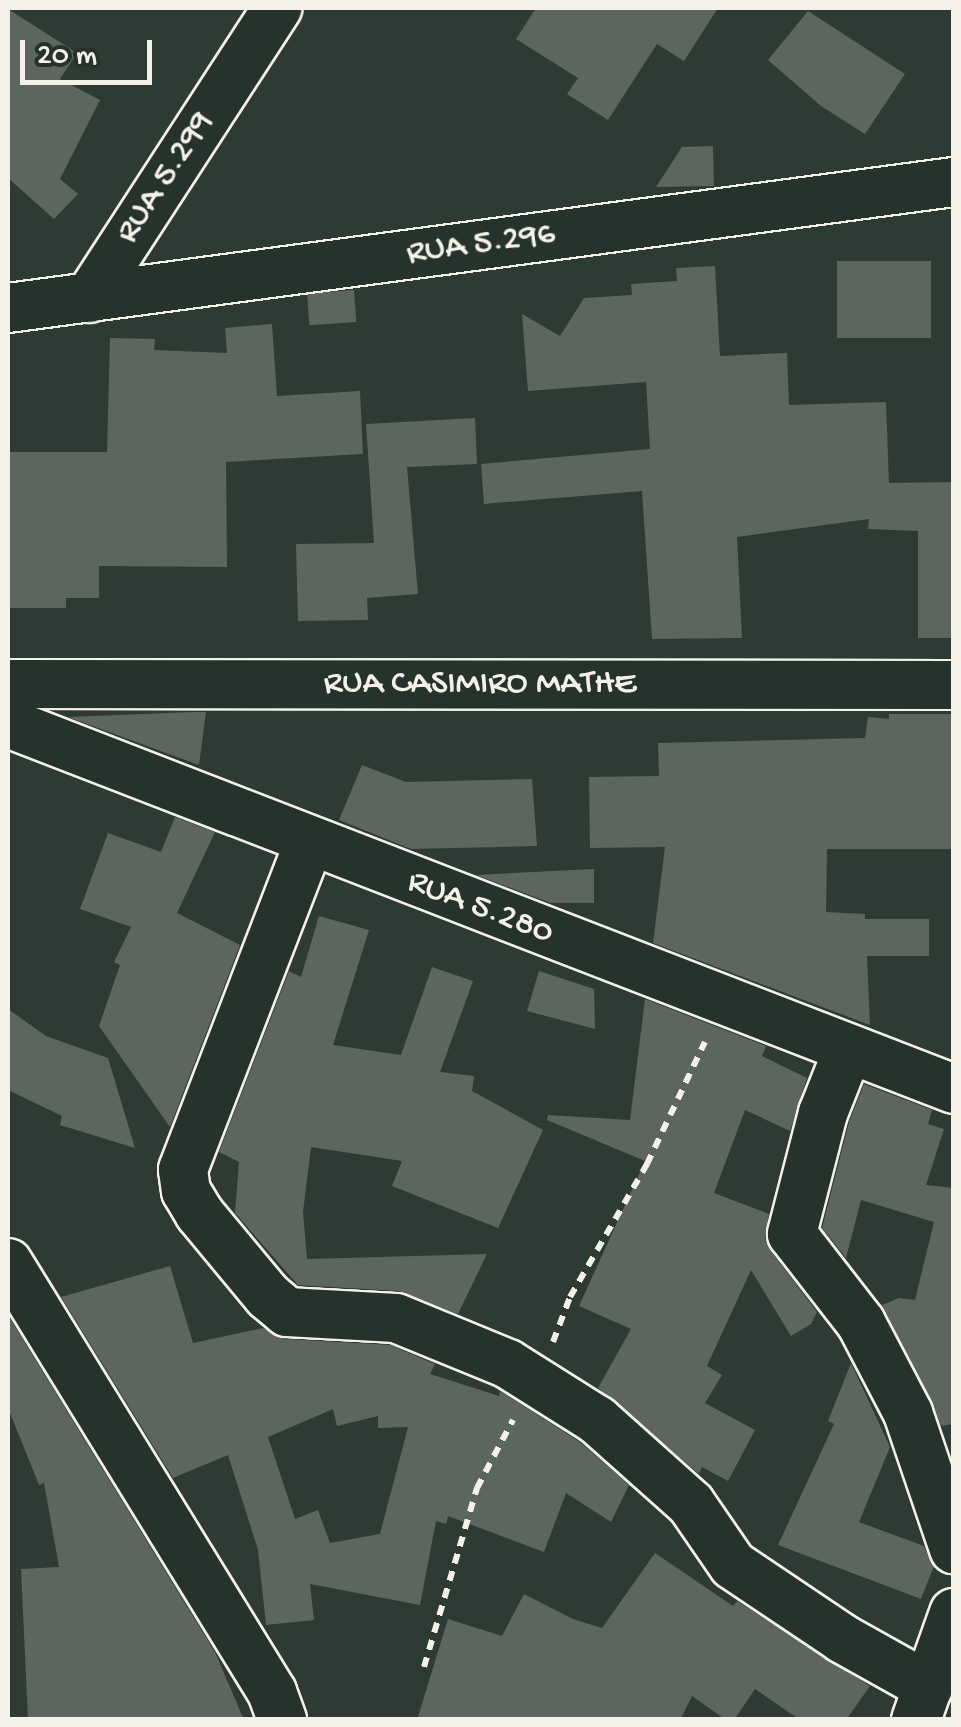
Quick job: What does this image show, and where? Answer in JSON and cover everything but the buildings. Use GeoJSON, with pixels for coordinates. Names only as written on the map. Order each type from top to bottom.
{"type":"FeatureCollection","features":[{"type":"Feature","properties":{"kind":"street","name":"RUA 5.299"},"geometry":{"type":"LineString","coordinates":[[89,298],[276,8]]}},
{"type":"Feature","properties":{"kind":"street","name":"RUA 5.296"},"geometry":{"type":"LineString","coordinates":[[8,308],[954,182]]}},
{"type":"Feature","properties":{"kind":"street","name":"RUA CASIMIRO MATHE"},"geometry":{"type":"LineString","coordinates":[[8,684],[954,685]]}},
{"type":"Feature","properties":{"kind":"street","name":"RUA 5.280"},"geometry":{"type":"LineString","coordinates":[[8,723],[308,843],[954,1089]]}},
{"type":"Feature","properties":{"kind":"street"},"geometry":{"type":"LineString","coordinates":[[308,843],[183,1170],[186,1191],[199,1213],[268,1296],[287,1312],[396,1318],[508,1364],[597,1420],[692,1504],[733,1566],[843,1639],[922,1704],[954,1613]]}},
{"type":"Feature","properties":{"kind":"street"},"geometry":{"type":"LineString","coordinates":[[848,1050],[823,1113],[792,1234],[861,1322],[908,1413],[954,1549]]}},
{"type":"Feature","properties":{"kind":"street"},"geometry":{"type":"LineString","coordinates":[[8,1263],[272,1692],[282,1720]]}},
{"type":"Feature","properties":{"kind":"path"},"geometry":{"type":"LineString","coordinates":[[546,1360],[570,1297],[647,1164],[724,1002]]}},
{"type":"Feature","properties":{"kind":"path"},"geometry":{"type":"LineString","coordinates":[[424,1667],[477,1488],[522,1405]]}}]}
